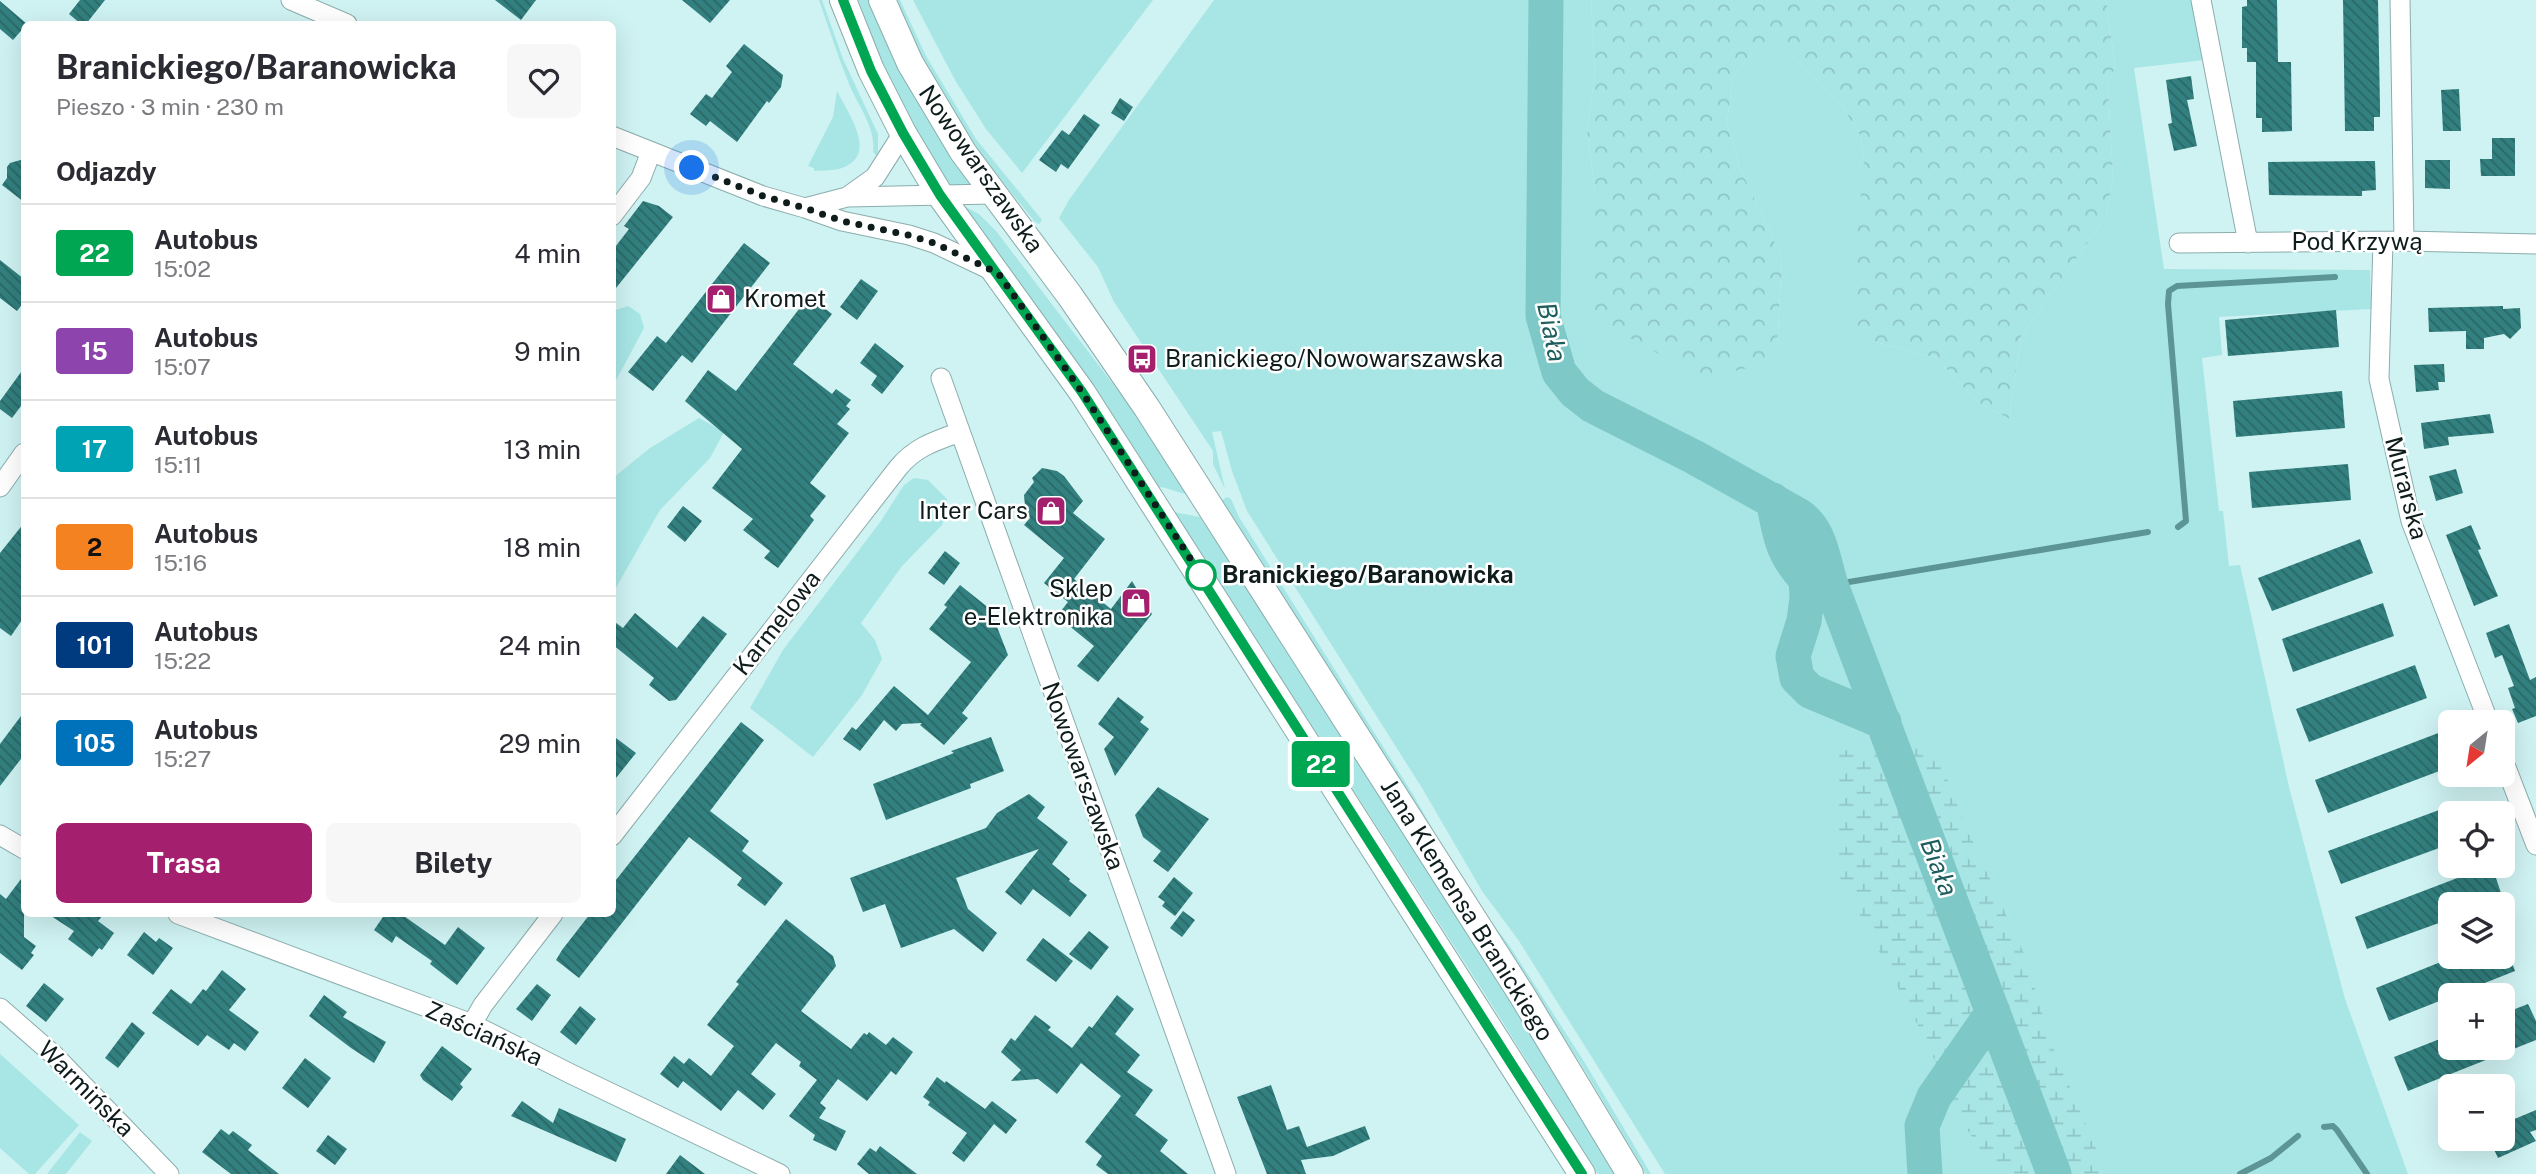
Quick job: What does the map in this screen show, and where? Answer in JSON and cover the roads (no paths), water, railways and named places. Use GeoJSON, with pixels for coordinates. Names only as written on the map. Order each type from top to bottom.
{"type":"FeatureCollection","features":[{"type":"Feature","properties":{"kind":"main road","name":"Nowowarszawska"},"geometry":{"type":"LineString","coordinates":[[843,0],[871,71],[903,133],[940,195],[998,273]]}},
{"type":"Feature","properties":{"kind":"main road","name":"Nowowarszawska"},"geometry":{"type":"LineString","coordinates":[[882,0],[931,102],[993,194],[1070,296]]}},
{"type":"Feature","properties":{"kind":"main road","name":"Jana Klemensa Branickiego"},"geometry":{"type":"LineString","coordinates":[[998,273],[1075,381],[1156,505],[1582,1174]]}},
{"type":"Feature","properties":{"kind":"main road","name":"Jana Klemensa Branickiego"},"geometry":{"type":"LineString","coordinates":[[1070,296],[1184,465],[1522,995],[1630,1174]]}},
{"type":"Feature","properties":{"kind":"street"},"geometry":{"type":"LineString","coordinates":[[291,0],[340,21]]}},
{"type":"Feature","properties":{"kind":"street"},"geometry":{"type":"LineString","coordinates":[[2201,0],[2248,243]]}},
{"type":"Feature","properties":{"kind":"street"},"geometry":{"type":"LineString","coordinates":[[2400,0],[2404,242]]}},
{"type":"Feature","properties":{"kind":"street"},"geometry":{"type":"LineString","coordinates":[[847,197],[875,177],[903,133]]}},
{"type":"Feature","properties":{"kind":"street"},"geometry":{"type":"LineString","coordinates":[[616,138],[763,196],[842,221],[934,243],[998,273]]}},
{"type":"Feature","properties":{"kind":"street"},"geometry":{"type":"LineString","coordinates":[[616,211],[641,177],[651,152]]}},
{"type":"Feature","properties":{"kind":"street"},"geometry":{"type":"LineString","coordinates":[[805,208],[847,197],[993,194]]}},
{"type":"Feature","properties":{"kind":"street","name":"Murarska"},"geometry":{"type":"LineString","coordinates":[[2383,242],[2379,379],[2411,521],[2484,710]]}},
{"type":"Feature","properties":{"kind":"street","name":"Pod Krzywą"},"geometry":{"type":"LineString","coordinates":[[2179,243],[2536,244]]}},
{"type":"Feature","properties":{"kind":"street","name":"Nowowarszawska"},"geometry":{"type":"LineString","coordinates":[[941,378],[1226,1174]]}},
{"type":"Feature","properties":{"kind":"street","name":"Karmelowa"},"geometry":{"type":"LineString","coordinates":[[616,831],[908,455],[927,443],[960,432]]}},
{"type":"Feature","properties":{"kind":"street"},"geometry":{"type":"LineString","coordinates":[[0,487],[21,457]]}},
{"type":"Feature","properties":{"kind":"street"},"geometry":{"type":"LineString","coordinates":[[2514,788],[2536,845]]}},
{"type":"Feature","properties":{"kind":"street"},"geometry":{"type":"LineString","coordinates":[[0,835],[21,847]]}},
{"type":"Feature","properties":{"kind":"street","name":"Zaściańska"},"geometry":{"type":"LineString","coordinates":[[186,917],[472,1024],[780,1174]]}},
{"type":"Feature","properties":{"kind":"street"},"geometry":{"type":"LineString","coordinates":[[472,1024],[483,1004],[551,917]]}},
{"type":"Feature","properties":{"kind":"street","name":"Warmińska"},"geometry":{"type":"LineString","coordinates":[[0,1008],[55,1056],[169,1174]]}},
{"type":"Feature","properties":{"kind":"waterway","name":"Biała"},"geometry":{"type":"LineString","coordinates":[[1546,0],[1543,316],[1559,372],[1575,392],[1593,406],[1694,457],[1798,515],[1812,529],[2054,1174]]}},
{"type":"Feature","properties":{"kind":"waterway"},"geometry":{"type":"LineString","coordinates":[[2178,527],[2186,521],[2169,291],[2177,286],[2335,277]]}},
{"type":"Feature","properties":{"kind":"waterway","name":"Biała"},"geometry":{"type":"LineString","coordinates":[[1773,500],[1786,552],[1806,579],[1804,621],[1793,656],[1797,678],[1810,691],[1884,722]]}},
{"type":"Feature","properties":{"kind":"waterway"},"geometry":{"type":"LineString","coordinates":[[1831,585],[2148,532]]}},
{"type":"Feature","properties":{"kind":"waterway","name":"Biała"},"geometry":{"type":"LineString","coordinates":[[1925,1174],[1922,1126],[1934,1097],[1993,1012]]}},
{"type":"Feature","properties":{"kind":"waterway"},"geometry":{"type":"LineString","coordinates":[[2324,1127],[2333,1126],[2337,1130],[2367,1174]]}},
{"type":"Feature","properties":{"kind":"waterway"},"geometry":{"type":"LineString","coordinates":[[2240,1174],[2271,1158],[2298,1136]]}},
{"type":"Feature","properties":{"kind":"place","name":"Kromet"},"geometry":{"type":"Point","coordinates":[721,299]}},
{"type":"Feature","properties":{"kind":"place","name":"Branickiego/Nowowarszawska"},"geometry":{"type":"Point","coordinates":[1142,359]}},
{"type":"Feature","properties":{"kind":"place","name":"Inter Cars"},"geometry":{"type":"Point","coordinates":[1051,511]}},
{"type":"Feature","properties":{"kind":"place","name":"Branickiego/Baranowicka"},"geometry":{"type":"Point","coordinates":[1201,575]}},
{"type":"Feature","properties":{"kind":"place","name":"Sklep e-Elektronika"},"geometry":{"type":"Point","coordinates":[1136,603]}}]}
